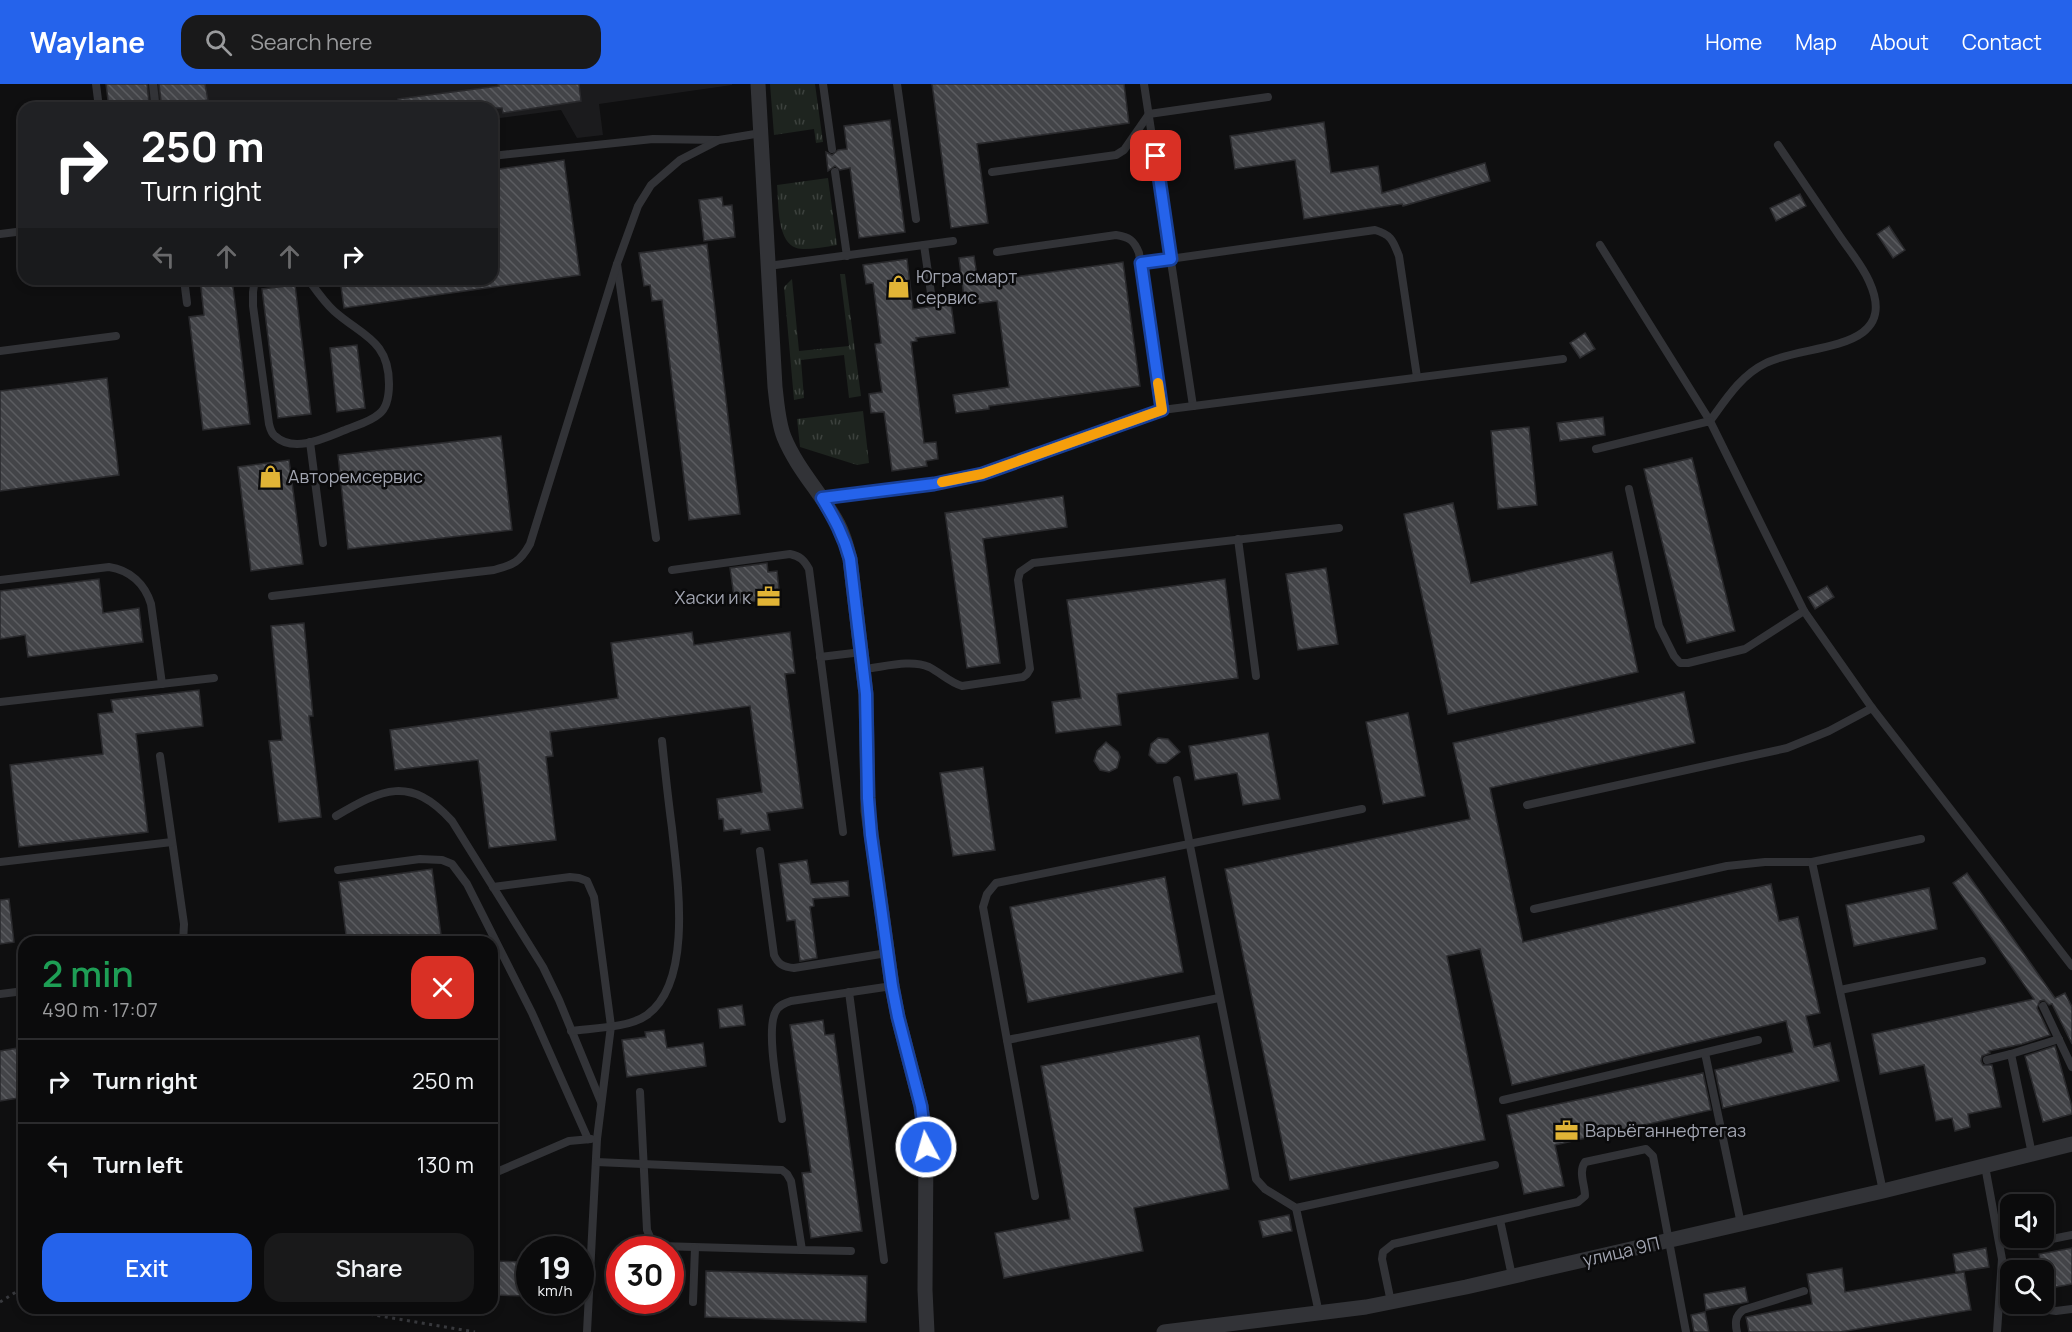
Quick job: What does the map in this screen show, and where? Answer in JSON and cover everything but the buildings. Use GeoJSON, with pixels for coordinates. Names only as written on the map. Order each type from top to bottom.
{"type":"FeatureCollection","features":[{"type":"Feature","properties":{"kind":"street"},"geometry":{"type":"LineString","coordinates":[[758,84],[775,387],[779,417],[789,447],[838,524],[850,559],[864,669],[868,811],[892,986],[919,1098],[924,1137],[927,1332]]}},
{"type":"Feature","properties":{"kind":"street","name":"улица 9П"},"geometry":{"type":"LineString","coordinates":[[1164,1332],[1391,1302],[1741,1224],[2072,1144]]}},
{"type":"Feature","properties":{"kind":"lane"},"geometry":{"type":"LineString","coordinates":[[96,84],[98,102]]}},
{"type":"Feature","properties":{"kind":"lane"},"geometry":{"type":"LineString","coordinates":[[153,84],[155,102]]}},
{"type":"Feature","properties":{"kind":"lane"},"geometry":{"type":"LineString","coordinates":[[823,84],[832,149]]}},
{"type":"Feature","properties":{"kind":"lane"},"geometry":{"type":"LineString","coordinates":[[897,84],[916,219]]}},
{"type":"Feature","properties":{"kind":"lane"},"geometry":{"type":"LineString","coordinates":[[1144,84],[1193,406]]}},
{"type":"Feature","properties":{"kind":"lane"},"geometry":{"type":"LineString","coordinates":[[992,172],[1116,154],[1124,150],[1149,114],[1268,97]]}},
{"type":"Feature","properties":{"kind":"lane"},"geometry":{"type":"LineString","coordinates":[[498,155],[653,139],[719,140],[761,134]]}},
{"type":"Feature","properties":{"kind":"lane"},"geometry":{"type":"LineString","coordinates":[[272,596],[494,570],[511,565],[523,557],[530,544],[617,264],[638,206],[651,185],[680,160],[719,140]]}},
{"type":"Feature","properties":{"kind":"lane"},"geometry":{"type":"LineString","coordinates":[[1596,449],[1710,421],[1735,387],[1754,370],[1780,357],[1849,340],[1868,330],[1875,317],[1873,292],[1869,281],[1778,145]]}},
{"type":"Feature","properties":{"kind":"lane"},"geometry":{"type":"LineString","coordinates":[[835,172],[847,256]]}},
{"type":"Feature","properties":{"kind":"lane"},"geometry":{"type":"LineString","coordinates":[[1141,263],[1375,230],[1386,233],[1394,242],[1399,256],[1417,377]]}},
{"type":"Feature","properties":{"kind":"lane"},"geometry":{"type":"LineString","coordinates":[[0,234],[18,232]]}},
{"type":"Feature","properties":{"kind":"lane"},"geometry":{"type":"LineString","coordinates":[[997,252],[1116,235],[1127,237],[1135,242],[1141,263],[1162,410]]}},
{"type":"Feature","properties":{"kind":"lane"},"geometry":{"type":"LineString","coordinates":[[768,266],[953,241]]}},
{"type":"Feature","properties":{"kind":"lane"},"geometry":{"type":"LineString","coordinates":[[924,245],[932,300]]}},
{"type":"Feature","properties":{"kind":"lane"},"geometry":{"type":"LineString","coordinates":[[1600,245],[1710,421],[1804,611],[1872,708],[2072,966]]}},
{"type":"Feature","properties":{"kind":"lane"},"geometry":{"type":"LineString","coordinates":[[617,264],[656,538]]}},
{"type":"Feature","properties":{"kind":"lane"},"geometry":{"type":"LineString","coordinates":[[185,285],[187,303]]}},
{"type":"Feature","properties":{"kind":"lane"},"geometry":{"type":"LineString","coordinates":[[254,285],[253,306],[269,424],[275,436],[287,442],[310,442],[369,421],[381,413],[387,401],[389,384],[381,350],[371,337],[332,309],[313,285]]}},
{"type":"Feature","properties":{"kind":"lane"},"geometry":{"type":"LineString","coordinates":[[0,351],[116,336]]}},
{"type":"Feature","properties":{"kind":"lane"},"geometry":{"type":"LineString","coordinates":[[822,498],[934,484],[982,474],[1162,410],[1563,359]]}},
{"type":"Feature","properties":{"kind":"lane"},"geometry":{"type":"LineString","coordinates":[[310,442],[323,543]]}},
{"type":"Feature","properties":{"kind":"lane"},"geometry":{"type":"LineString","coordinates":[[1629,489],[1659,626],[1680,663],[1745,649],[1804,611]]}},
{"type":"Feature","properties":{"kind":"lane"},"geometry":{"type":"LineString","coordinates":[[864,669],[919,664],[931,668],[953,684],[962,686],[1023,677],[1028,674],[1030,669],[1018,580],[1020,572],[1033,563],[1340,528]]}},
{"type":"Feature","properties":{"kind":"lane"},"geometry":{"type":"LineString","coordinates":[[1238,539],[1256,676]]}},
{"type":"Feature","properties":{"kind":"lane"},"geometry":{"type":"LineString","coordinates":[[672,570],[790,554],[804,561],[809,569],[843,832]]}},
{"type":"Feature","properties":{"kind":"lane"},"geometry":{"type":"LineString","coordinates":[[0,580],[109,567],[132,575],[147,592],[151,604],[162,684]]}},
{"type":"Feature","properties":{"kind":"lane"},"geometry":{"type":"LineString","coordinates":[[820,657],[862,652]]}},
{"type":"Feature","properties":{"kind":"lane"},"geometry":{"type":"LineString","coordinates":[[0,702],[214,678]]}},
{"type":"Feature","properties":{"kind":"lane"},"geometry":{"type":"LineString","coordinates":[[1527,805],[1787,748],[1829,731],[1872,708]]}},
{"type":"Feature","properties":{"kind":"lane"},"geometry":{"type":"LineString","coordinates":[[572,1031],[633,1022],[646,1016],[662,999],[673,976],[680,921],[679,894],[662,741]]}},
{"type":"Feature","properties":{"kind":"lane"},"geometry":{"type":"LineString","coordinates":[[160,756],[184,924],[183,936]]}},
{"type":"Feature","properties":{"kind":"lane"},"geometry":{"type":"LineString","coordinates":[[1177,780],[1256,1179],[1265,1189],[1296,1208],[1495,1165]]}},
{"type":"Feature","properties":{"kind":"lane"},"geometry":{"type":"LineString","coordinates":[[336,816],[370,796],[400,791],[432,801],[452,821],[543,967],[601,1103]]}},
{"type":"Feature","properties":{"kind":"lane"},"geometry":{"type":"LineString","coordinates":[[1035,1196],[982,907],[987,894],[996,883],[1362,809]]}},
{"type":"Feature","properties":{"kind":"lane"},"geometry":{"type":"LineString","coordinates":[[1534,909],[1727,866],[1765,862],[1812,862],[1921,839]]}},
{"type":"Feature","properties":{"kind":"lane"},"geometry":{"type":"LineString","coordinates":[[0,862],[172,842]]}},
{"type":"Feature","properties":{"kind":"lane"},"geometry":{"type":"LineString","coordinates":[[760,850],[774,955],[777,962],[784,967],[794,968],[887,953]]}},
{"type":"Feature","properties":{"kind":"lane"},"geometry":{"type":"LineString","coordinates":[[338,870],[420,859],[442,860],[452,864],[467,884],[493,936]]}},
{"type":"Feature","properties":{"kind":"lane"},"geometry":{"type":"LineString","coordinates":[[1812,862],[1883,1191]]}},
{"type":"Feature","properties":{"kind":"lane"},"geometry":{"type":"LineString","coordinates":[[493,887],[570,877],[587,881],[594,897],[611,1026],[597,1139],[587,1332]]}},
{"type":"Feature","properties":{"kind":"lane"},"geometry":{"type":"LineString","coordinates":[[498,946],[532,1013],[588,1139]]}},
{"type":"Feature","properties":{"kind":"lane"},"geometry":{"type":"LineString","coordinates":[[1840,990],[1982,961]]}},
{"type":"Feature","properties":{"kind":"lane"},"geometry":{"type":"LineString","coordinates":[[782,1119],[771,1031],[776,1010],[791,1001],[892,986]]}},
{"type":"Feature","properties":{"kind":"lane"},"geometry":{"type":"LineString","coordinates":[[0,994],[18,992]]}},
{"type":"Feature","properties":{"kind":"lane"},"geometry":{"type":"LineString","coordinates":[[849,992],[884,1260]]}},
{"type":"Feature","properties":{"kind":"lane"},"geometry":{"type":"LineString","coordinates":[[1006,1040],[1219,998]]}},
{"type":"Feature","properties":{"kind":"lane"},"geometry":{"type":"LineString","coordinates":[[2043,1006],[2072,1067]]}},
{"type":"Feature","properties":{"kind":"lane"},"geometry":{"type":"LineString","coordinates":[[1987,1060],[2059,1039]]}},
{"type":"Feature","properties":{"kind":"lane"},"geometry":{"type":"LineString","coordinates":[[1503,1100],[1758,1040]]}},
{"type":"Feature","properties":{"kind":"lane"},"geometry":{"type":"LineString","coordinates":[[1706,1053],[1741,1224]]}},
{"type":"Feature","properties":{"kind":"lane"},"geometry":{"type":"LineString","coordinates":[[2011,1054],[2032,1154]]}},
{"type":"Feature","properties":{"kind":"lane"},"geometry":{"type":"LineString","coordinates":[[640,1092],[647,1230],[653,1244],[695,1248],[851,1251]]}},
{"type":"Feature","properties":{"kind":"lane"},"geometry":{"type":"LineString","coordinates":[[498,1171],[569,1141],[597,1139]]}},
{"type":"Feature","properties":{"kind":"lane"},"geometry":{"type":"LineString","coordinates":[[1391,1302],[1382,1259],[1387,1247],[1578,1202],[1585,1196],[1582,1171],[1585,1162],[1646,1149],[1653,1156],[1686,1332]]}},
{"type":"Feature","properties":{"kind":"lane"},"geometry":{"type":"LineString","coordinates":[[596,1162],[782,1170],[791,1181],[802,1250]]}},
{"type":"Feature","properties":{"kind":"lane"},"geometry":{"type":"LineString","coordinates":[[1986,1166],[2002,1259],[1997,1332]]}},
{"type":"Feature","properties":{"kind":"lane"},"geometry":{"type":"LineString","coordinates":[[1296,1208],[1318,1313]]}},
{"type":"Feature","properties":{"kind":"lane"},"geometry":{"type":"LineString","coordinates":[[1500,1220],[1512,1276]]}},
{"type":"Feature","properties":{"kind":"lane"},"geometry":{"type":"LineString","coordinates":[[2054,1239],[2072,1235]]}},
{"type":"Feature","properties":{"kind":"lane"},"geometry":{"type":"LineString","coordinates":[[693,1302],[695,1248]]}},
{"type":"Feature","properties":{"kind":"lane"},"geometry":{"type":"LineString","coordinates":[[1737,1332],[1736,1319],[1743,1310],[1804,1291]]}},
{"type":"Feature","properties":{"kind":"lane"},"geometry":{"type":"LineString","coordinates":[[1999,1303],[2056,1311],[2072,1309]]}},
{"type":"Feature","properties":{"kind":"path"},"geometry":{"type":"LineString","coordinates":[[0,1302],[18,1291]]}},
{"type":"Feature","properties":{"kind":"path"},"geometry":{"type":"LineString","coordinates":[[368,1314],[475,1332]]}},
{"type":"Feature","properties":{"kind":"shaded area"},"geometry":{"type":"Polygon","coordinates":[[[125,84],[732,84],[599,104],[603,135],[577,138],[561,110],[498,118],[498,102],[128,102],[125,84]]]}},
{"type":"Feature","properties":{"kind":"green space"},"geometry":{"type":"Polygon","coordinates":[[[770,84],[815,84],[823,142],[816,143],[814,129],[774,135],[770,84]]]}},
{"type":"Feature","properties":{"kind":"green space"},"geometry":{"type":"Polygon","coordinates":[[[828,178],[837,245],[807,249],[794,247],[783,234],[777,185],[828,178]]]}},
{"type":"Feature","properties":{"kind":"green space"},"geometry":{"type":"Polygon","coordinates":[[[840,274],[845,274],[861,396],[849,398],[844,355],[801,360],[804,398],[794,400],[784,287],[792,279],[799,351],[849,346],[840,274]]]}},
{"type":"Feature","properties":{"kind":"green space"},"geometry":{"type":"Polygon","coordinates":[[[863,411],[869,463],[857,465],[800,447],[797,419],[863,411]]]}},
{"type":"Feature","properties":{"kind":"slow traffic"},"geometry":{"type":"LineString","coordinates":[[942,482],[982,474],[1162,410],[1158,383]]}},
{"type":"Feature","properties":{"kind":"place","name":"Югра смарт сервис"},"geometry":{"type":"Point","coordinates":[898,286]}},
{"type":"Feature","properties":{"kind":"place","name":"Авторемсервис"},"geometry":{"type":"Point","coordinates":[270,476]}},
{"type":"Feature","properties":{"kind":"place","name":"Хаски и к"},"geometry":{"type":"Point","coordinates":[769,597]}},
{"type":"Feature","properties":{"kind":"place","name":"Варьёганнефтегаз"},"geometry":{"type":"Point","coordinates":[1567,1130]}},
{"type":"Feature","properties":{"kind":"route"},"geometry":{"type":"LineString","coordinates":[[926,1147],[916,1082],[892,986],[871,835],[868,811],[866,694],[850,559],[838,524],[822,498],[934,484],[982,474],[1162,410],[1141,263],[1171,259],[1156,156]]}}]}
